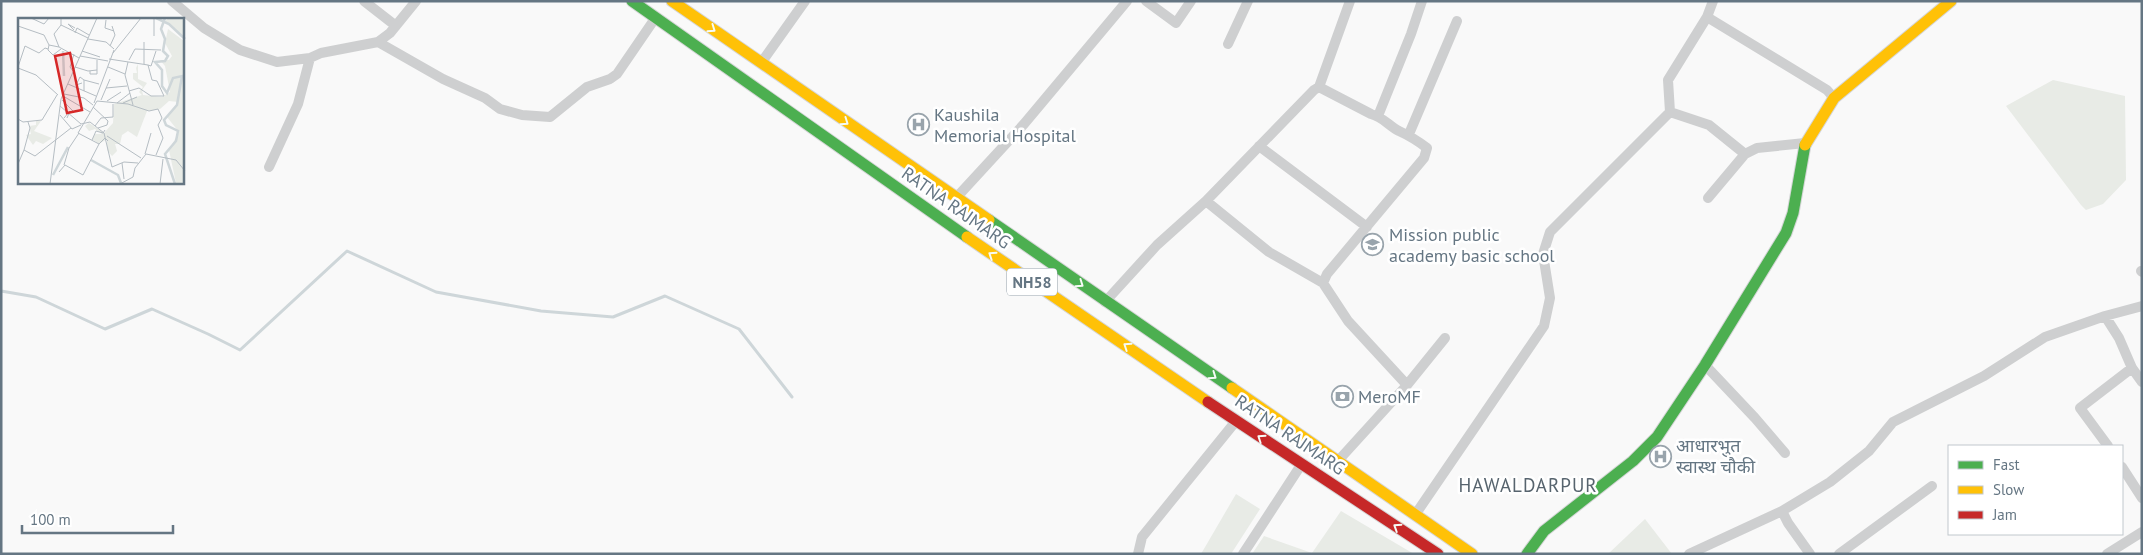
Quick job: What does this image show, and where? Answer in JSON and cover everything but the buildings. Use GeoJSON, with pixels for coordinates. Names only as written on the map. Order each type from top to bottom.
{"type":"FeatureCollection","features":[{"type":"Feature","properties":{"kind":"main road","name":"RATNA RAJMARG"},"geometry":{"type":"LineString","coordinates":[[632,1],[991,254],[1301,465],[1438,554]]}},
{"type":"Feature","properties":{"kind":"main road","name":"RATNA RAJMARG"},"geometry":{"type":"LineString","coordinates":[[672,1],[1472,554]]}},
{"type":"Feature","properties":{"kind":"main road"},"geometry":{"type":"LineString","coordinates":[[1527,554],[1544,531],[1633,461],[1657,437],[1705,365],[1786,232],[1793,213],[1805,144],[1834,98],[1951,1]]}},
{"type":"Feature","properties":{"kind":"street"},"geometry":{"type":"LineString","coordinates":[[172,1],[204,28],[240,50],[277,62],[310,58],[321,53],[378,42],[396,26],[416,1]]}},
{"type":"Feature","properties":{"kind":"street"},"geometry":{"type":"LineString","coordinates":[[364,1],[396,26]]}},
{"type":"Feature","properties":{"kind":"street"},"geometry":{"type":"LineString","coordinates":[[761,63],[805,1]]}},
{"type":"Feature","properties":{"kind":"street"},"geometry":{"type":"LineString","coordinates":[[956,198],[1024,124],[1126,1]]}},
{"type":"Feature","properties":{"kind":"street"},"geometry":{"type":"LineString","coordinates":[[1146,1],[1176,23],[1191,1]]}},
{"type":"Feature","properties":{"kind":"street"},"geometry":{"type":"LineString","coordinates":[[1228,44],[1248,1]]}},
{"type":"Feature","properties":{"kind":"street"},"geometry":{"type":"LineString","coordinates":[[1105,302],[1156,246],[1206,200],[1319,87],[1350,1]]}},
{"type":"Feature","properties":{"kind":"street"},"geometry":{"type":"LineString","coordinates":[[1378,116],[1411,34],[1422,1]]}},
{"type":"Feature","properties":{"kind":"street"},"geometry":{"type":"LineString","coordinates":[[1415,515],[1544,326],[1550,298],[1543,254],[1550,232],[1670,112],[1668,80],[1707,17],[1713,1]]}},
{"type":"Feature","properties":{"kind":"street"},"geometry":{"type":"LineString","coordinates":[[1707,17],[1827,90],[1834,98]]}},
{"type":"Feature","properties":{"kind":"street"},"geometry":{"type":"LineString","coordinates":[[378,42],[443,79],[486,98],[500,109],[522,115],[550,118],[587,87],[610,79],[617,74],[656,18]]}},
{"type":"Feature","properties":{"kind":"street"},"geometry":{"type":"LineString","coordinates":[[1409,134],[1457,21]]}},
{"type":"Feature","properties":{"kind":"street"},"geometry":{"type":"LineString","coordinates":[[269,167],[298,104],[310,58]]}},
{"type":"Feature","properties":{"kind":"street"},"geometry":{"type":"LineString","coordinates":[[1319,87],[1378,116],[1400,131],[1409,134],[1427,148],[1424,158],[1327,274],[1323,283]]}},
{"type":"Feature","properties":{"kind":"street"},"geometry":{"type":"LineString","coordinates":[[1670,112],[1709,125],[1745,154]]}},
{"type":"Feature","properties":{"kind":"street"},"geometry":{"type":"LineString","coordinates":[[1708,198],[1745,154],[1757,148],[1805,144]]}},
{"type":"Feature","properties":{"kind":"street"},"geometry":{"type":"LineString","coordinates":[[1259,146],[1367,227]]}},
{"type":"Feature","properties":{"kind":"street"},"geometry":{"type":"LineString","coordinates":[[1206,200],[1269,252],[1323,283],[1348,321],[1407,384]]}},
{"type":"Feature","properties":{"kind":"street"},"geometry":{"type":"LineString","coordinates":[[1690,553],[1782,511],[1830,482],[1869,451],[1893,422],[1984,376],[2045,337],[2105,316],[2142,306]]}},
{"type":"Feature","properties":{"kind":"street"},"geometry":{"type":"LineString","coordinates":[[2105,316],[2119,338],[2132,368],[2142,382]]}},
{"type":"Feature","properties":{"kind":"street"},"geometry":{"type":"LineString","coordinates":[[1337,462],[1407,384],[1445,338]]}},
{"type":"Feature","properties":{"kind":"street"},"geometry":{"type":"LineString","coordinates":[[1705,365],[1785,453]]}},
{"type":"Feature","properties":{"kind":"street"},"geometry":{"type":"LineString","coordinates":[[2107,445],[2080,408],[2132,368]]}},
{"type":"Feature","properties":{"kind":"street"},"geometry":{"type":"LineString","coordinates":[[1138,554],[1142,537],[1236,421]]}},
{"type":"Feature","properties":{"kind":"street"},"geometry":{"type":"LineString","coordinates":[[1243,554],[1301,465]]}},
{"type":"Feature","properties":{"kind":"street"},"geometry":{"type":"LineString","coordinates":[[2123,469],[2142,498]]}},
{"type":"Feature","properties":{"kind":"street"},"geometry":{"type":"LineString","coordinates":[[1839,554],[1932,486]]}},
{"type":"Feature","properties":{"kind":"street"},"geometry":{"type":"LineString","coordinates":[[1782,511],[1788,523],[1810,554]]}},
{"type":"Feature","properties":{"kind":"street"},"geometry":{"type":"LineString","coordinates":[[2107,554],[2142,532]]}},
{"type":"Feature","properties":{"kind":"shaded area"},"geometry":{"type":"Polygon","coordinates":[[[2053,80],[2125,96],[2126,180],[2103,204],[2086,210],[2006,106],[2053,80]]]}},
{"type":"Feature","properties":{"kind":"shaded area"},"geometry":{"type":"Polygon","coordinates":[[[1236,494],[1260,509],[1231,554],[1201,554],[1236,494]]]}},
{"type":"Feature","properties":{"kind":"shaded area"},"geometry":{"type":"Polygon","coordinates":[[[1341,511],[1414,554],[1252,554],[1264,536],[1312,553],[1341,511]]]}},
{"type":"Feature","properties":{"kind":"shaded area"},"geometry":{"type":"Polygon","coordinates":[[[1645,519],[1672,554],[1608,554],[1645,519]]]}},
{"type":"Feature","properties":{"kind":"waterway"},"geometry":{"type":"LineString","coordinates":[[1,291],[36,297],[105,329],[152,309],[240,350],[347,251],[436,292],[541,311],[613,317],[665,296],[739,329],[792,397]]}},
{"type":"Feature","properties":{"kind":"traffic: fast"},"geometry":{"type":"LineString","coordinates":[[632,1],[967,237]]}},
{"type":"Feature","properties":{"kind":"traffic: fast"},"geometry":{"type":"LineString","coordinates":[[1527,554],[1544,531],[1633,461],[1657,437],[1705,365],[1786,233],[1793,213],[1805,145]]}},
{"type":"Feature","properties":{"kind":"traffic: fast"},"geometry":{"type":"LineString","coordinates":[[989,220],[1232,388]]}},
{"type":"Feature","properties":{"kind":"traffic: slow"},"geometry":{"type":"LineString","coordinates":[[672,1],[989,220]]}},
{"type":"Feature","properties":{"kind":"traffic: slow"},"geometry":{"type":"LineString","coordinates":[[1805,145],[1834,98],[1951,1]]}},
{"type":"Feature","properties":{"kind":"traffic: slow"},"geometry":{"type":"LineString","coordinates":[[967,237],[1208,402]]}},
{"type":"Feature","properties":{"kind":"traffic: slow"},"geometry":{"type":"LineString","coordinates":[[1232,388],[1472,554]]}},
{"type":"Feature","properties":{"kind":"traffic: jam"},"geometry":{"type":"LineString","coordinates":[[1208,402],[1438,554]]}},
{"type":"Feature","properties":{"kind":"place","name":"Kaushila Memorial Hospital"},"geometry":{"type":"Point","coordinates":[918,125]}},
{"type":"Feature","properties":{"kind":"place","name":"Mission public academy basic school"},"geometry":{"type":"Point","coordinates":[1373,245]}},
{"type":"Feature","properties":{"kind":"place","name":"MeroMF"},"geometry":{"type":"Point","coordinates":[1342,397]}},
{"type":"Feature","properties":{"kind":"place","name":"आधारभुत स्वास्थ चौकी"},"geometry":{"type":"Point","coordinates":[1660,456]}},
{"type":"Feature","properties":{"kind":"district","name":"HAWALDARPUR"},"geometry":{"type":"Point","coordinates":[1528,485]}}]}
